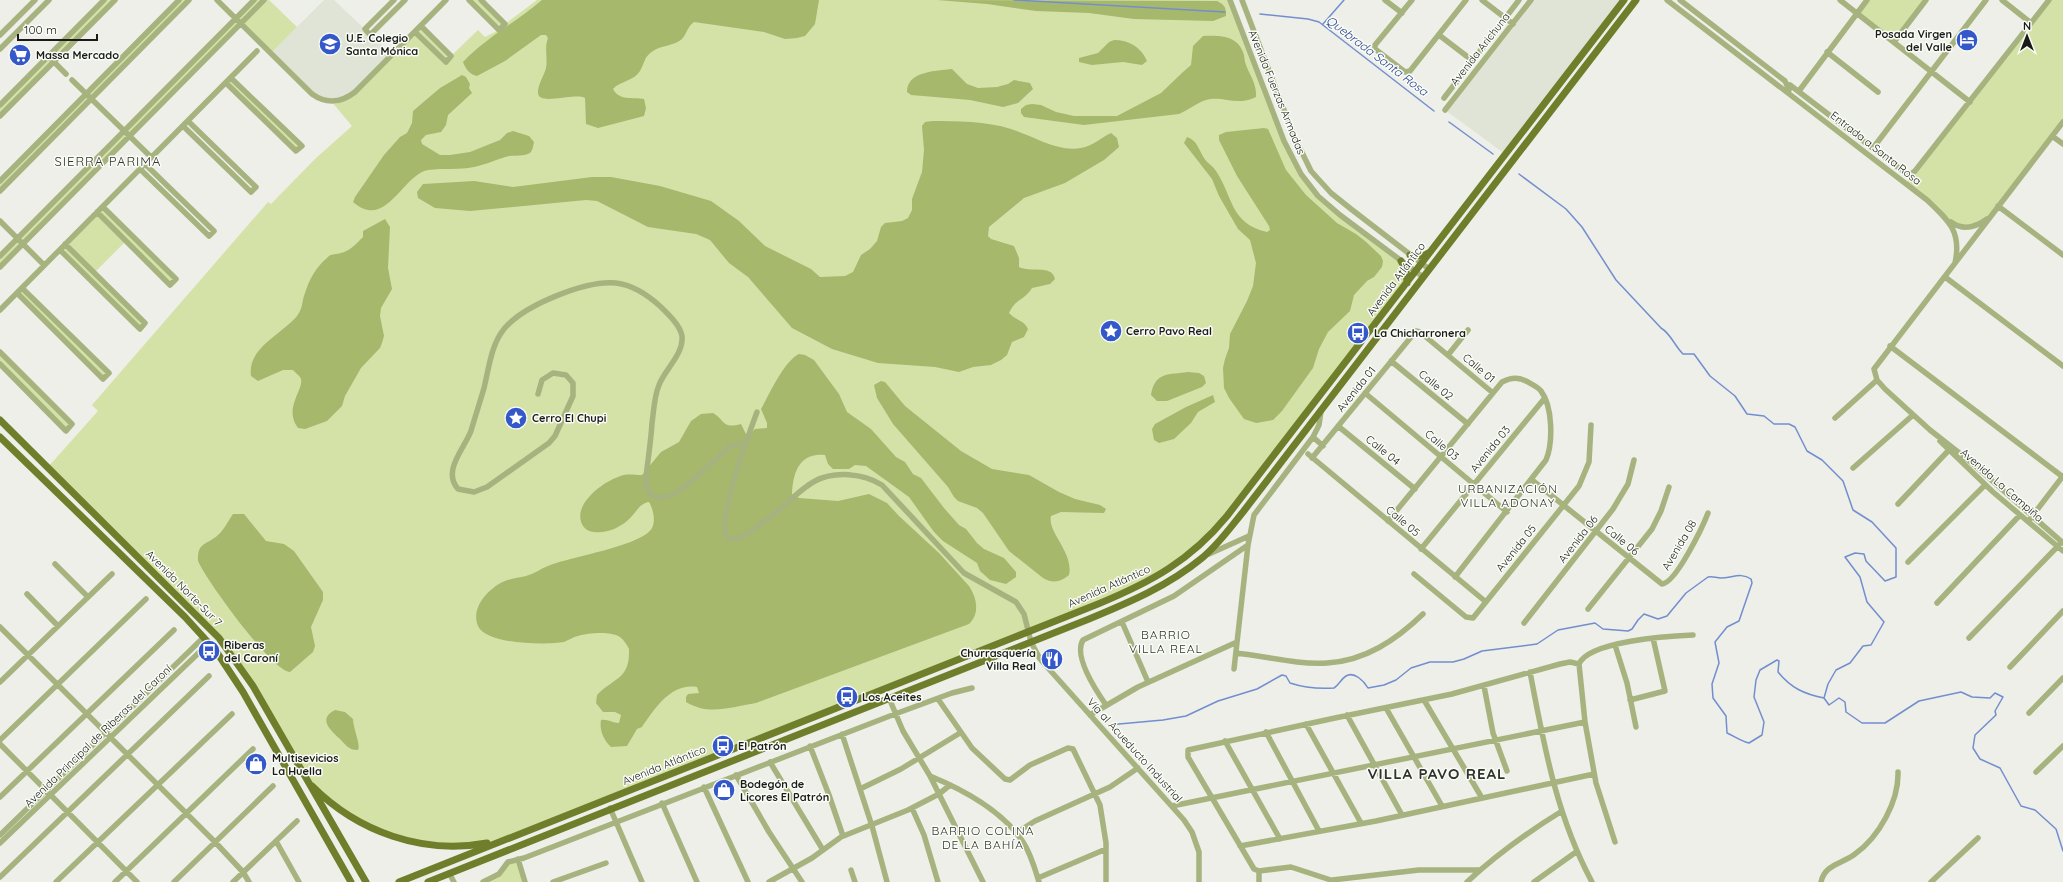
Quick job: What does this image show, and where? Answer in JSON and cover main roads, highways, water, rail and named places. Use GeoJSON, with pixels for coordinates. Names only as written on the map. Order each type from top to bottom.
{"type":"FeatureCollection","features":[{"type":"Feature","properties":{"kind":"main road","name":"Avenida Atlántico"},"geometry":{"type":"LineString","coordinates":[[400,882],[1029,632],[1146,584],[1176,565],[1201,545],[1227,516],[1624,0]]}},
{"type":"Feature","properties":{"kind":"main road","name":"Avenida Atlántico"},"geometry":{"type":"LineString","coordinates":[[428,882],[610,808],[1031,642],[1145,595],[1174,579],[1203,557],[1226,534],[1636,0]]}},
{"type":"Feature","properties":{"kind":"main road"},"geometry":{"type":"LineString","coordinates":[[1410,255],[1423,256],[1430,252]]}},
{"type":"Feature","properties":{"kind":"main road"},"geometry":{"type":"LineString","coordinates":[[1401,261],[1406,270],[1406,284]]}},
{"type":"Feature","properties":{"kind":"main road","name":"Avenida Norte-Sur 7"},"geometry":{"type":"LineString","coordinates":[[0,420],[217,636],[253,686],[366,882]]}},
{"type":"Feature","properties":{"kind":"main road","name":"Avenida Norte-Sur 7"},"geometry":{"type":"LineString","coordinates":[[0,437],[207,640],[235,678],[347,878],[351,882]]}},
{"type":"Feature","properties":{"kind":"main road"},"geometry":{"type":"LineString","coordinates":[[305,778],[329,802],[351,817],[374,830],[405,840],[450,846],[478,845],[507,839]]}},
{"type":"Feature","properties":{"kind":"waterway","name":"Quebrada Santa Rosa"},"geometry":{"type":"LineString","coordinates":[[1014,0],[1225,12]]}},
{"type":"Feature","properties":{"kind":"waterway"},"geometry":{"type":"LineString","coordinates":[[1323,24],[1344,0]]}},
{"type":"Feature","properties":{"kind":"waterway","name":"Quebrada Santa Rosa"},"geometry":{"type":"LineString","coordinates":[[1260,14],[1308,19],[1319,22],[1434,111]]}},
{"type":"Feature","properties":{"kind":"waterway","name":"Quebrada Santa Rosa"},"geometry":{"type":"LineString","coordinates":[[1449,122],[1493,154]]}},
{"type":"Feature","properties":{"kind":"waterway","name":"Quebrada Santa Rosa"},"geometry":{"type":"LineString","coordinates":[[1519,174],[1566,209],[1582,227],[1616,280],[1667,333],[1683,354],[1694,354],[1710,376],[1735,396],[1747,414],[1764,416],[1774,424],[1789,424],[1795,427],[1807,451],[1822,460],[1843,481],[1853,510],[1872,522],[1896,548],[1896,577],[1885,581],[1866,561],[1864,554],[1855,553],[1845,557],[1860,577],[1867,602],[1884,622],[1871,645],[1863,646],[1850,663],[1836,670],[1828,684],[1824,698],[1829,705],[1839,698],[1845,702],[1846,712],[1862,723],[1885,723],[1919,701],[1961,692],[1972,697],[1990,698],[1995,693],[2003,697],[1995,711],[1996,715],[1975,735],[1973,748],[1980,759],[2000,768],[2021,806],[2035,810],[2056,829],[2063,851]]}},
{"type":"Feature","properties":{"kind":"waterway"},"geometry":{"type":"LineString","coordinates":[[1108,725],[1163,720],[1186,716],[1218,701],[1257,689],[1282,675],[1286,676],[1290,683],[1296,685],[1322,688],[1334,688],[1344,677],[1352,675],[1364,682],[1368,688],[1384,685],[1396,680],[1411,668],[1430,662],[1453,662],[1482,651],[1537,644],[1558,630],[1595,623],[1603,629],[1628,631],[1632,629],[1644,614],[1658,619],[1667,616],[1686,593],[1708,577],[1721,578],[1744,576],[1751,579],[1752,583],[1739,621],[1727,627],[1715,642],[1719,663],[1712,684],[1713,698],[1726,716],[1727,733],[1749,743],[1762,735],[1764,722],[1754,697],[1756,680],[1760,670],[1777,660],[1779,661],[1778,672],[1783,678],[1798,690],[1824,698]]}},
{"type":"Feature","properties":{"kind":"place","name":"Posada Virgen del Valle"},"geometry":{"type":"Point","coordinates":[1967,40]}},
{"type":"Feature","properties":{"kind":"place","name":"U.E. Colegio Santa Mónica"},"geometry":{"type":"Point","coordinates":[330,44]}},
{"type":"Feature","properties":{"kind":"place","name":"Massa Mercado"},"geometry":{"type":"Point","coordinates":[20,55]}},
{"type":"Feature","properties":{"kind":"place","name":"Cerro Pavo Real"},"geometry":{"type":"Point","coordinates":[1111,331]}},
{"type":"Feature","properties":{"kind":"place","name":"La Chicharronera"},"geometry":{"type":"Point","coordinates":[1358,333]}},
{"type":"Feature","properties":{"kind":"place","name":"Cerro El Chupi"},"geometry":{"type":"Point","coordinates":[516,418]}},
{"type":"Feature","properties":{"kind":"place","name":"Riberas del Caroní"},"geometry":{"type":"Point","coordinates":[209,651]}},
{"type":"Feature","properties":{"kind":"place","name":"Churrasquería Villa Real"},"geometry":{"type":"Point","coordinates":[1052,659]}},
{"type":"Feature","properties":{"kind":"place","name":"Los Aceites"},"geometry":{"type":"Point","coordinates":[847,697]}},
{"type":"Feature","properties":{"kind":"place","name":"El Patrón"},"geometry":{"type":"Point","coordinates":[723,746]}},
{"type":"Feature","properties":{"kind":"place","name":"Multisevicios La Huella"},"geometry":{"type":"Point","coordinates":[256,764]}},
{"type":"Feature","properties":{"kind":"place","name":"Bodegón de Licores El Patrón"},"geometry":{"type":"Point","coordinates":[724,790]}},
{"type":"Feature","properties":{"kind":"district","name":"SIERRA PARIMA"},"geometry":{"type":"Point","coordinates":[108,161]}},
{"type":"Feature","properties":{"kind":"district","name":"URBANIZACIÓN VILLA ADONAY"},"geometry":{"type":"Point","coordinates":[1508,496]}},
{"type":"Feature","properties":{"kind":"district","name":"BARRIO VILLA REAL"},"geometry":{"type":"Point","coordinates":[1166,642]}},
{"type":"Feature","properties":{"kind":"district","name":"VILLA PAVO REAL"},"geometry":{"type":"Point","coordinates":[1437,774]}},
{"type":"Feature","properties":{"kind":"district","name":"BARRIO COLINA DE LA BAHÍA"},"geometry":{"type":"Point","coordinates":[983,838]}}]}
